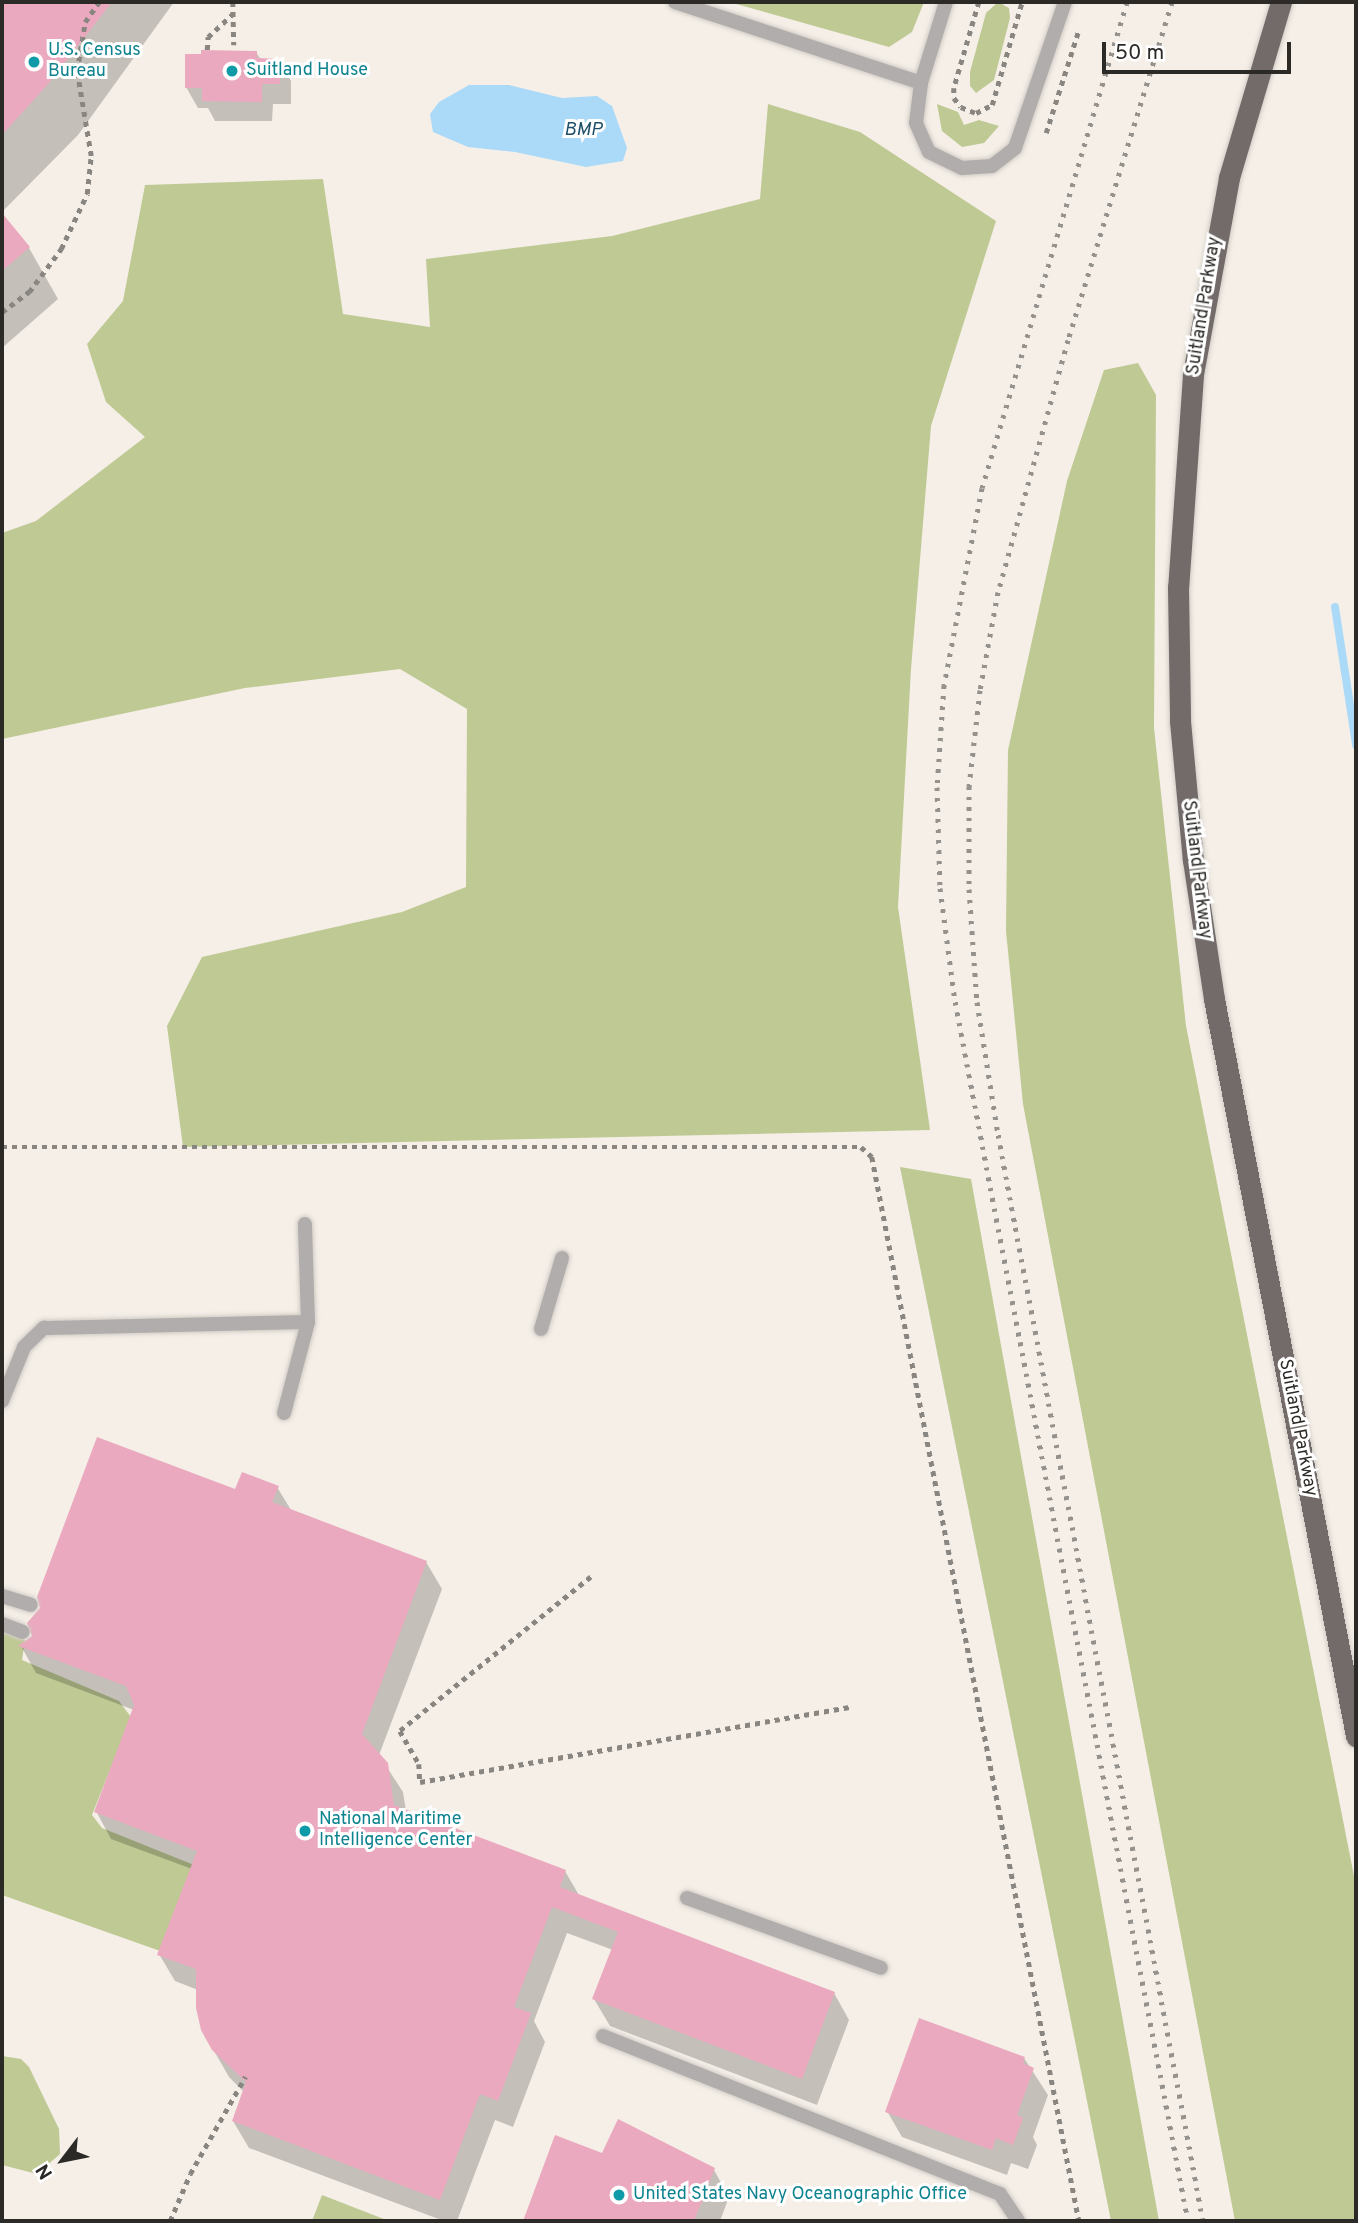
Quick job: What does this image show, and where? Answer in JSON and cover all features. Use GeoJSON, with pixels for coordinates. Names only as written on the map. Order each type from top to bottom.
{"type":"FeatureCollection","features":[{"type":"Feature","properties":{"kind":"highway","name":"Suitland Parkway"},"geometry":{"type":"LineString","coordinates":[[1279,5],[1229,178],[1193,375],[1178,576],[1180,721],[1193,860],[1214,999],[1356,1736]]}},
{"type":"Feature","properties":{"kind":"lane"},"geometry":{"type":"LineString","coordinates":[[675,2],[705,7],[921,83]]}},
{"type":"Feature","properties":{"kind":"lane"},"geometry":{"type":"LineString","coordinates":[[946,2],[921,83],[916,122],[929,152],[962,168],[992,166],[1015,148],[1065,2]]}},
{"type":"Feature","properties":{"kind":"lane"},"geometry":{"type":"LineString","coordinates":[[284,1413],[308,1322],[305,1224]]}},
{"type":"Feature","properties":{"kind":"lane"},"geometry":{"type":"LineString","coordinates":[[541,1329],[562,1258]]}},
{"type":"Feature","properties":{"kind":"lane"},"geometry":{"type":"LineString","coordinates":[[2,1401],[24,1347],[44,1328],[308,1322]]}},
{"type":"Feature","properties":{"kind":"lane"},"geometry":{"type":"LineString","coordinates":[[2,1596],[31,1605]]}},
{"type":"Feature","properties":{"kind":"lane"},"geometry":{"type":"LineString","coordinates":[[2,1624],[23,1632]]}},
{"type":"Feature","properties":{"kind":"lane"},"geometry":{"type":"LineString","coordinates":[[687,1898],[881,1968]]}},
{"type":"Feature","properties":{"kind":"lane"},"geometry":{"type":"LineString","coordinates":[[603,2036],[1000,2194],[1018,2221]]}},
{"type":"Feature","properties":{"kind":"path"},"geometry":{"type":"LineString","coordinates":[[2,312],[29,292],[61,249],[87,194],[91,156],[77,71],[85,22],[99,2]]}},
{"type":"Feature","properties":{"kind":"path"},"geometry":{"type":"LineString","coordinates":[[233,2],[234,45]]}},
{"type":"Feature","properties":{"kind":"path"},"geometry":{"type":"LineString","coordinates":[[979,2],[954,88],[954,98],[961,107],[976,113],[992,105],[1023,2]]}},
{"type":"Feature","properties":{"kind":"path"},"geometry":{"type":"LineString","coordinates":[[207,50],[208,37],[233,14]]}},
{"type":"Feature","properties":{"kind":"path"},"geometry":{"type":"LineString","coordinates":[[1046,133],[1080,27]]}},
{"type":"Feature","properties":{"kind":"path"},"geometry":{"type":"LineString","coordinates":[[2,1147],[861,1147],[872,1157],[1079,2221]]}},
{"type":"Feature","properties":{"kind":"path"},"geometry":{"type":"LineString","coordinates":[[592,1577],[400,1731],[419,1764],[420,1782],[850,1707]]}},
{"type":"Feature","properties":{"kind":"path"},"geometry":{"type":"LineString","coordinates":[[170,2221],[190,2174],[245,2077]]}},
{"type":"Feature","properties":{"kind":"green space"},"geometry":{"type":"Polygon","coordinates":[[[729,2],[924,2],[912,32],[889,47],[729,2]]]}},
{"type":"Feature","properties":{"kind":"green space"},"geometry":{"type":"Polygon","coordinates":[[[998,2],[1009,8],[1010,18],[994,80],[976,93],[970,86],[970,72],[986,13],[998,2]]]}},
{"type":"Feature","properties":{"kind":"green space"},"geometry":{"type":"Polygon","coordinates":[[[768,104],[860,132],[996,221],[931,426],[911,669],[898,907],[930,1130],[183,1147],[167,1026],[202,957],[402,912],[466,887],[467,709],[400,669],[245,688],[2,739],[2,533],[36,521],[145,437],[106,402],[87,344],[123,301],[145,185],[323,179],[343,314],[430,327],[426,259],[612,236],[760,199],[768,104]]]}},
{"type":"Feature","properties":{"kind":"green space"},"geometry":{"type":"Polygon","coordinates":[[[937,104],[958,112],[964,125],[979,120],[999,126],[984,143],[962,147],[942,131],[937,104]]]}},
{"type":"Feature","properties":{"kind":"green space"},"geometry":{"type":"Polygon","coordinates":[[[1138,363],[1156,395],[1154,728],[1186,1026],[1356,1886],[1356,2221],[1235,2221],[1023,1104],[1006,931],[1008,750],[1067,481],[1104,370],[1138,363]]]}},
{"type":"Feature","properties":{"kind":"green space"},"geometry":{"type":"Polygon","coordinates":[[[900,1167],[971,1179],[1159,2221],[1111,2221],[900,1167]]]}},
{"type":"Feature","properties":{"kind":"green space"},"geometry":{"type":"Polygon","coordinates":[[[2,1632],[25,1640],[22,1660],[119,1701],[131,1717],[92,1815],[102,1828],[194,1865],[163,1952],[2,1895],[2,1632]]]}},
{"type":"Feature","properties":{"kind":"green space"},"geometry":{"type":"Polygon","coordinates":[[[2,2056],[21,2059],[29,2067],[59,2129],[60,2154],[37,2174],[2,2165],[2,2056]]]}},
{"type":"Feature","properties":{"kind":"green space"},"geometry":{"type":"Polygon","coordinates":[[[322,2195],[389,2221],[312,2221],[322,2195]]]}},
{"type":"Feature","properties":{"kind":"water","name":"BMP"},"geometry":{"type":"Polygon","coordinates":[[[469,85],[509,85],[562,98],[597,96],[612,106],[627,148],[623,161],[586,167],[515,152],[468,147],[433,132],[430,114],[439,102],[469,85]]]}},
{"type":"Feature","properties":{"kind":"building","name":"U.S. Census Bureau"},"geometry":{"type":"Polygon","coordinates":[[[2,2],[112,2],[49,83],[2,135],[2,2]]]}},
{"type":"Feature","properties":{"kind":"building","name":"Suitland House"},"geometry":{"type":"Polygon","coordinates":[[[201,50],[257,51],[257,58],[280,59],[280,84],[262,84],[262,102],[202,101],[202,88],[185,88],[185,54],[201,54],[201,50]]]}},
{"type":"Feature","properties":{"kind":"building"},"geometry":{"type":"Polygon","coordinates":[[[2,213],[30,247],[2,271],[2,213]]]}},
{"type":"Feature","properties":{"kind":"building","name":"National Maritime Intelligence Center"},"geometry":{"type":"Polygon","coordinates":[[[97,1437],[235,1489],[242,1472],[279,1486],[272,1502],[427,1561],[362,1734],[388,1763],[394,1805],[566,1870],[560,1887],[835,1992],[802,2079],[592,1999],[618,1932],[552,1907],[514,2007],[531,2013],[498,2101],[480,2094],[440,2200],[232,2121],[246,2082],[212,2050],[201,2030],[196,2008],[196,1969],[157,1955],[197,1851],[94,1812],[134,1705],[126,1686],[18,1646],[32,1636],[27,1623],[40,1608],[37,1597],[97,1437]]]}},
{"type":"Feature","properties":{"kind":"building"},"geometry":{"type":"Polygon","coordinates":[[[919,2018],[1025,2057],[1023,2063],[1034,2068],[1017,2115],[1023,2118],[1013,2145],[996,2138],[992,2150],[885,2112],[919,2018]]]}},
{"type":"Feature","properties":{"kind":"building","name":"United States Navy Oceanographic Office"},"geometry":{"type":"Polygon","coordinates":[[[618,2119],[715,2168],[694,2221],[523,2221],[555,2135],[602,2153],[618,2119]]]}},
{"type":"Feature","properties":{"kind":"waterway"},"geometry":{"type":"LineString","coordinates":[[1335,607],[1356,745]]}},
{"type":"Feature","properties":{"kind":"railway"},"geometry":{"type":"LineString","coordinates":[[1127,2],[982,488],[944,685],[937,787],[940,888],[955,1002],[1188,2221]]}},
{"type":"Feature","properties":{"kind":"railway"},"geometry":{"type":"LineString","coordinates":[[1172,2],[1068,340],[998,592],[980,690],[969,786],[969,889],[977,1002],[998,1135],[1203,2221]]}},
{"type":"Feature","properties":{"kind":"place","name":"U.S. Census Bureau"},"geometry":{"type":"Point","coordinates":[34,62]}},
{"type":"Feature","properties":{"kind":"place","name":"Suitland House"},"geometry":{"type":"Point","coordinates":[232,71]}},
{"type":"Feature","properties":{"kind":"place","name":"National Maritime Intelligence Center"},"geometry":{"type":"Point","coordinates":[305,1831]}},
{"type":"Feature","properties":{"kind":"place","name":"United States Navy Oceanographic Office"},"geometry":{"type":"Point","coordinates":[619,2195]}}]}
